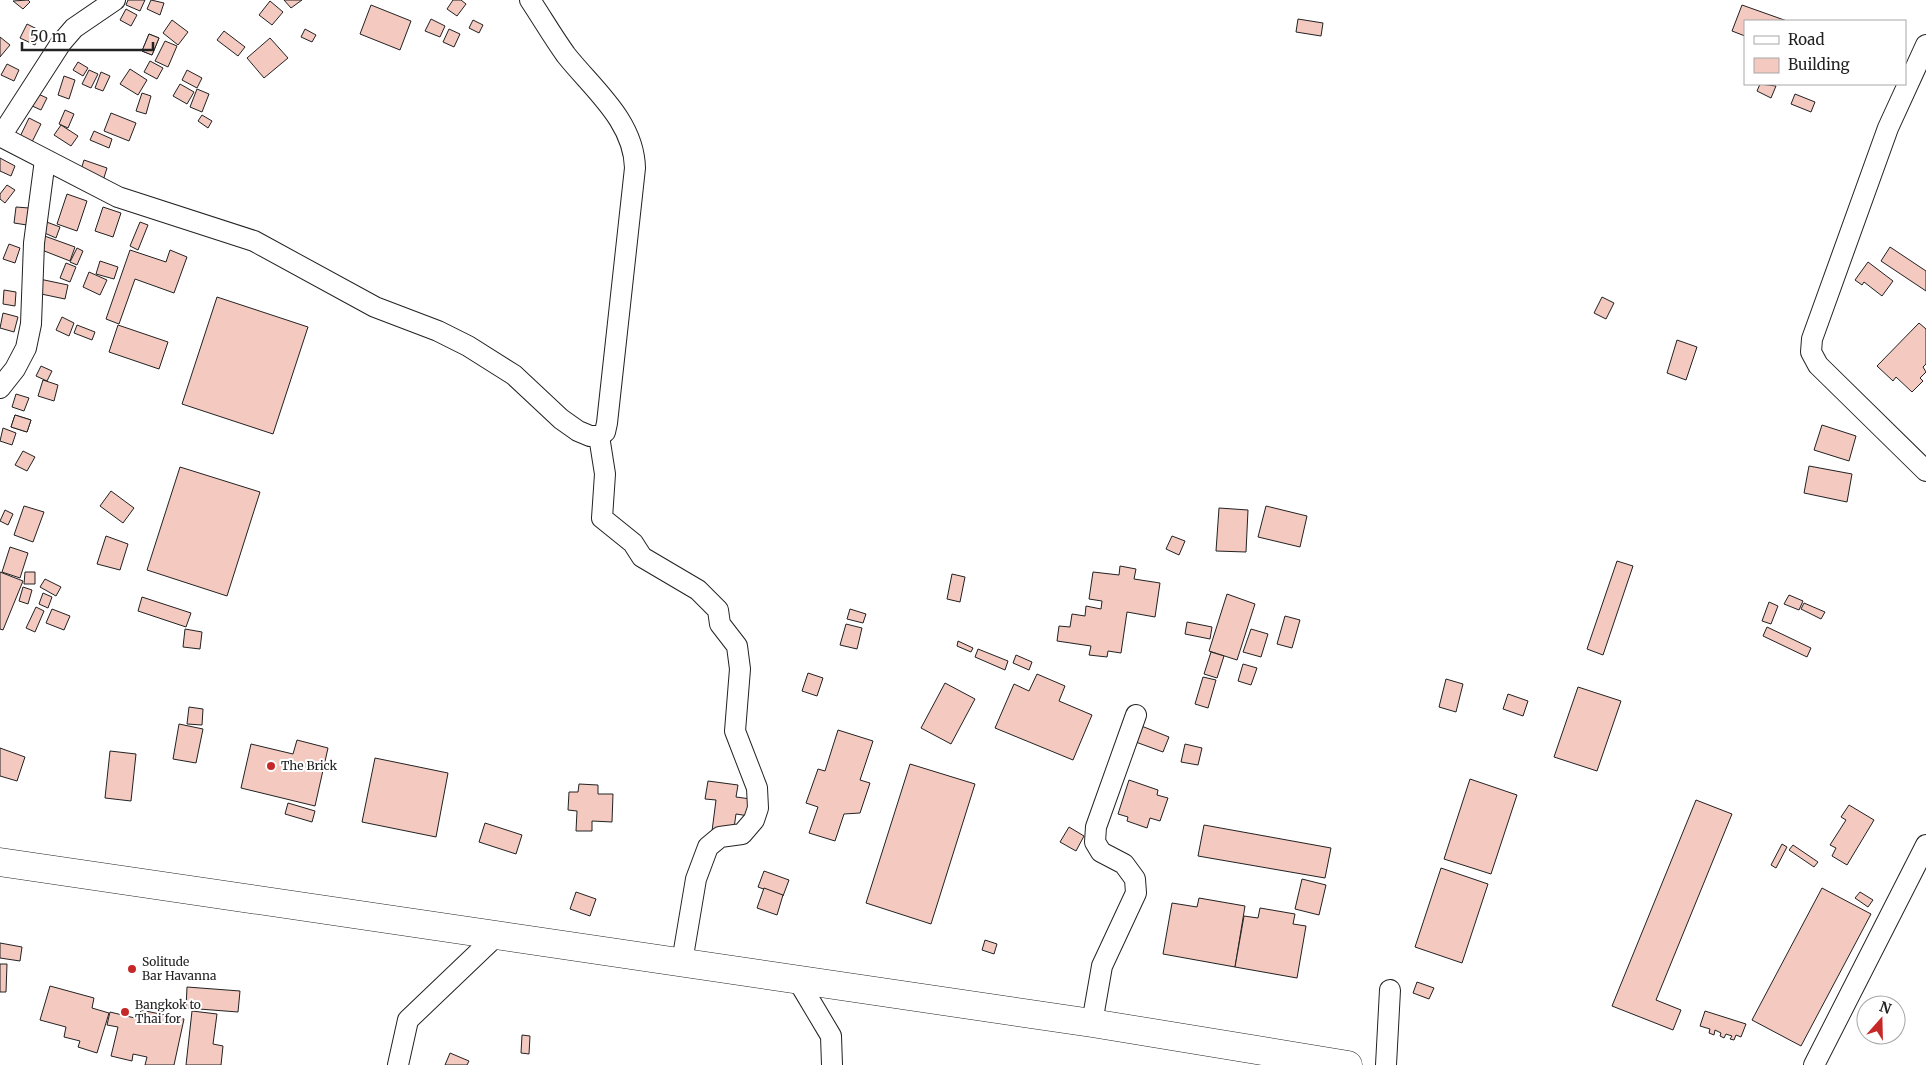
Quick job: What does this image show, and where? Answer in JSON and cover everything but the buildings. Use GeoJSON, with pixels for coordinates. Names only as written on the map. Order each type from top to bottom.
{"type":"FeatureCollection","features":[{"type":"Feature","properties":{"kind":"highway"},"geometry":{"type":"LineString","coordinates":[[0,862],[1092,1023],[1348,1065]]}},
{"type":"Feature","properties":{"kind":"street"},"geometry":{"type":"LineString","coordinates":[[115,0],[74,28],[61,43],[0,136],[118,197],[254,241],[375,307],[438,331],[468,346],[514,375],[561,419],[578,431],[590,436],[599,436],[605,432],[607,423],[635,168],[635,150],[628,134],[598,90],[567,55],[530,0]]}},
{"type":"Feature","properties":{"kind":"street"},"geometry":{"type":"LineString","coordinates":[[1926,46],[1888,128],[1812,339],[1811,352],[1818,365],[1926,471]]}},
{"type":"Feature","properties":{"kind":"street"},"geometry":{"type":"LineString","coordinates":[[0,388],[26,348],[31,324],[34,243],[45,160]]}},
{"type":"Feature","properties":{"kind":"street"},"geometry":{"type":"LineString","coordinates":[[599,436],[605,474],[602,518],[633,543],[642,557],[698,590],[718,610],[720,624],[737,646],[740,669],[734,731],[757,788],[758,808],[754,820],[742,834],[720,838],[708,846],[696,879],[682,962]]}},
{"type":"Feature","properties":{"kind":"street"},"geometry":{"type":"LineString","coordinates":[[1092,1023],[1102,966],[1136,893],[1134,879],[1124,864],[1101,852],[1095,842],[1096,827],[1136,715]]}},
{"type":"Feature","properties":{"kind":"street"},"geometry":{"type":"LineString","coordinates":[[1814,1065],[1926,845]]}},
{"type":"Feature","properties":{"kind":"street"},"geometry":{"type":"LineString","coordinates":[[398,1065],[408,1020],[497,935]]}},
{"type":"Feature","properties":{"kind":"street"},"geometry":{"type":"LineString","coordinates":[[797,979],[831,1036],[832,1065]]}},
{"type":"Feature","properties":{"kind":"street"},"geometry":{"type":"LineString","coordinates":[[1386,1065],[1390,990]]}},
{"type":"Feature","properties":{"kind":"place","name":"The Brick"},"geometry":{"type":"Point","coordinates":[271,766]}},
{"type":"Feature","properties":{"kind":"place","name":"Solitude Bar Havanna"},"geometry":{"type":"Point","coordinates":[132,969]}},
{"type":"Feature","properties":{"kind":"place","name":"Bangkok to Thai for"},"geometry":{"type":"Point","coordinates":[125,1012]}}]}
